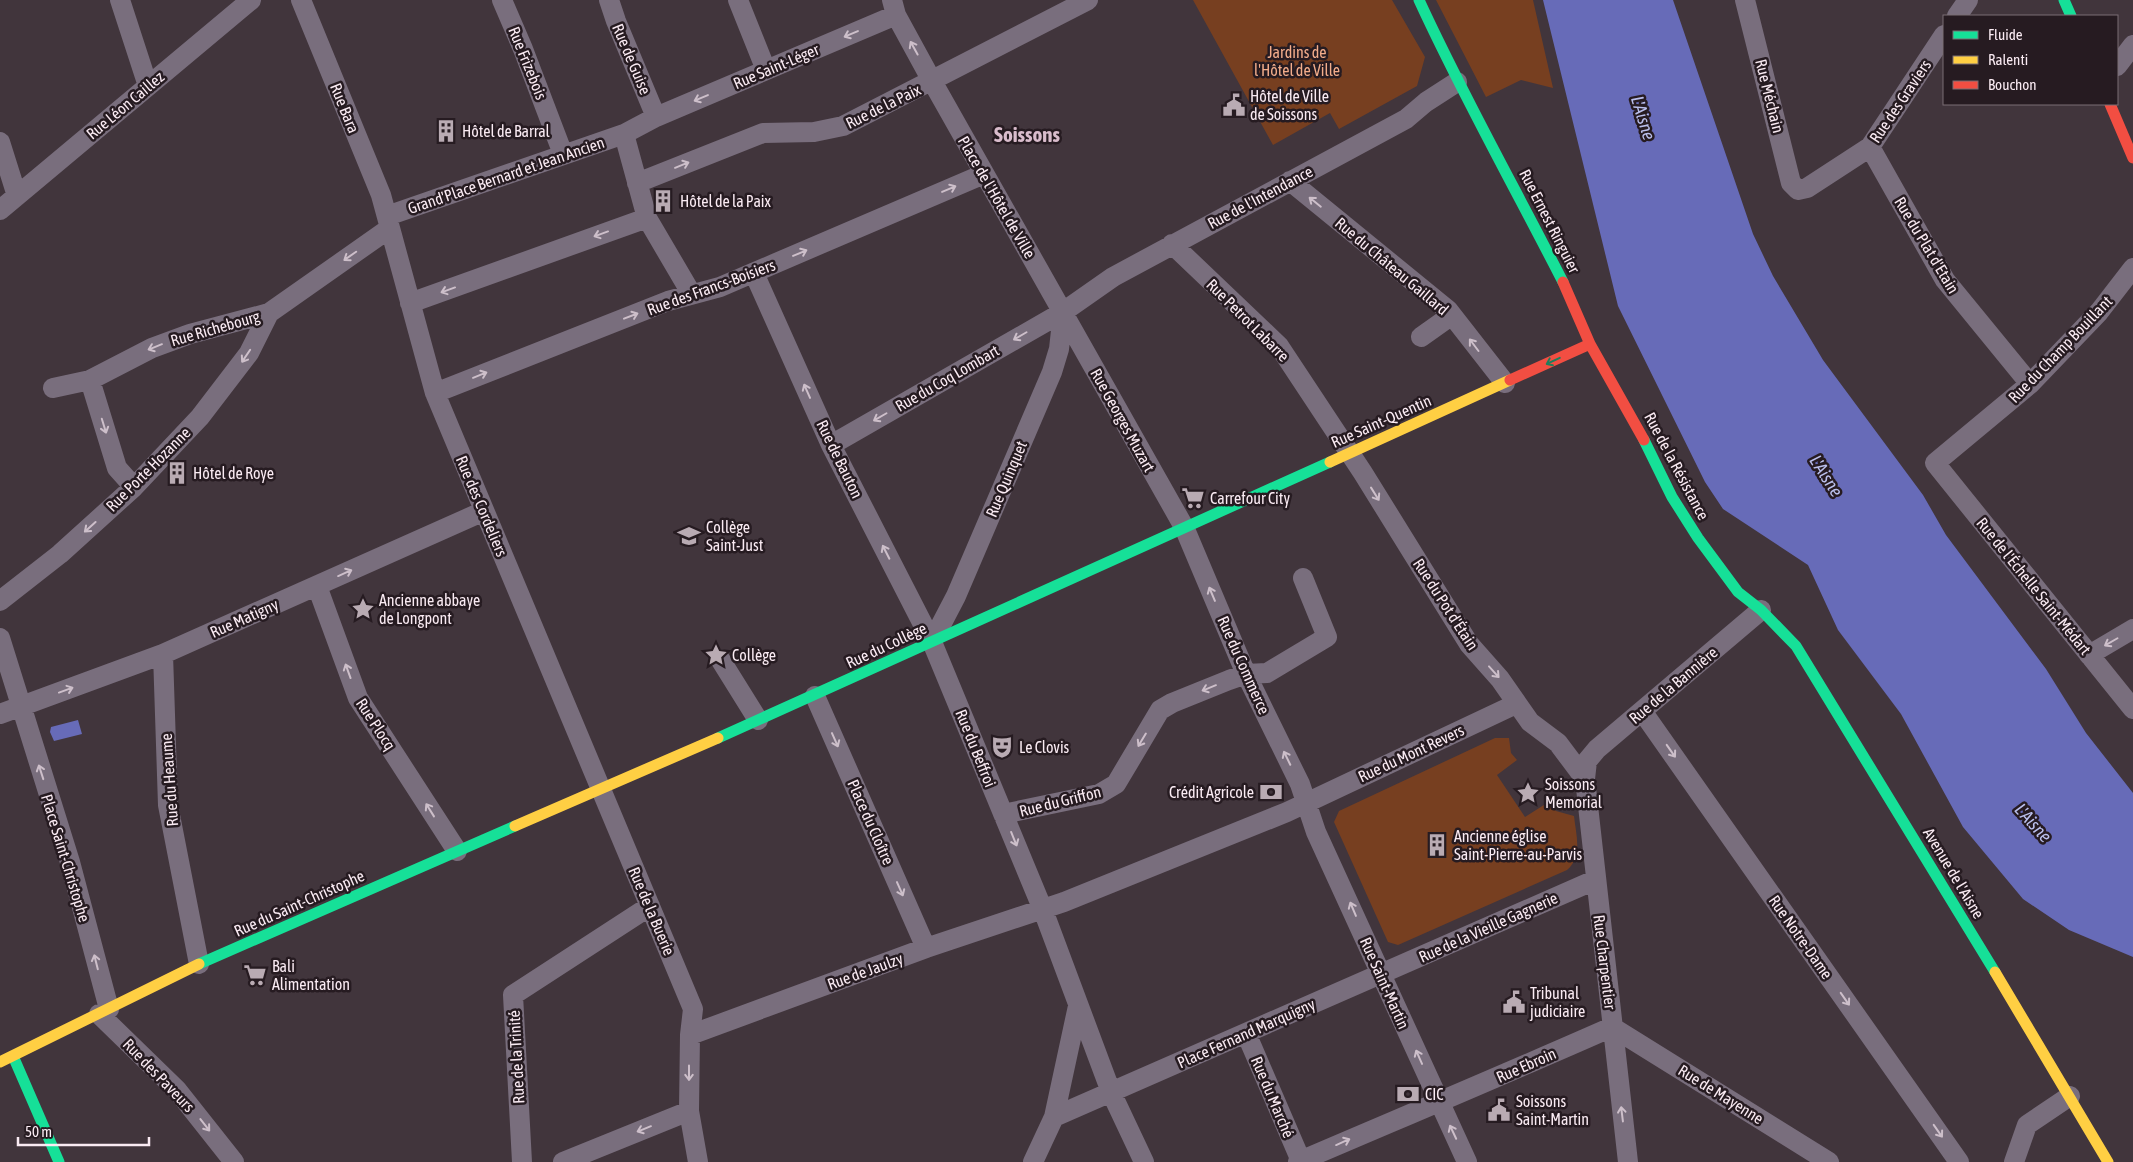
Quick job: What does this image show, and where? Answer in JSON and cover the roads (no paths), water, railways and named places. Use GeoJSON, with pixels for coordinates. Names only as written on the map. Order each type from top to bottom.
{"type":"FeatureCollection","features":[{"type":"Feature","properties":{"kind":"main road"},"geometry":{"type":"LineString","coordinates":[[1408,0],[1439,46]]}},
{"type":"Feature","properties":{"kind":"main road"},"geometry":{"type":"LineString","coordinates":[[1419,0],[1439,46]]}},
{"type":"Feature","properties":{"kind":"main road","name":"Rue Ernest Ringuier"},"geometry":{"type":"LineString","coordinates":[[1439,46],[1457,82],[1486,131],[1576,308],[1590,344],[1610,376]]}},
{"type":"Feature","properties":{"kind":"main road"},"geometry":{"type":"LineString","coordinates":[[2110,105],[2133,158]]}},
{"type":"Feature","properties":{"kind":"main road","name":"Rue Saint-Quentin"},"geometry":{"type":"LineString","coordinates":[[1184,527],[1590,344]]}},
{"type":"Feature","properties":{"kind":"main road","name":"Rue de la Résistance"},"geometry":{"type":"LineString","coordinates":[[1610,376],[1672,497],[1698,538],[1738,592],[1761,610]]}},
{"type":"Feature","properties":{"kind":"main road","name":"Rue du Collège"},"geometry":{"type":"LineString","coordinates":[[601,789],[815,696],[1184,527]]}},
{"type":"Feature","properties":{"kind":"main road","name":"Avenue de l'Aisne"},"geometry":{"type":"LineString","coordinates":[[1761,610],[1796,646],[2070,1096],[2108,1162]]}},
{"type":"Feature","properties":{"kind":"main road","name":"Rue du Saint-Christophe"},"geometry":{"type":"LineString","coordinates":[[0,1062],[199,964],[601,789]]}},
{"type":"Feature","properties":{"kind":"main road"},"geometry":{"type":"LineString","coordinates":[[13,1056],[59,1162]]}},
{"type":"Feature","properties":{"kind":"street"},"geometry":{"type":"LineString","coordinates":[[120,0],[148,86]]}},
{"type":"Feature","properties":{"kind":"street","name":"Rue Léon Caillez"},"geometry":{"type":"LineString","coordinates":[[0,210],[251,0]]}},
{"type":"Feature","properties":{"kind":"street","name":"Rue Bara"},"geometry":{"type":"LineString","coordinates":[[301,0],[381,195],[389,222]]}},
{"type":"Feature","properties":{"kind":"street","name":"Rue Frizebois"},"geometry":{"type":"LineString","coordinates":[[502,0],[524,49],[563,154]]}},
{"type":"Feature","properties":{"kind":"street","name":"Rue de Guise"},"geometry":{"type":"LineString","coordinates":[[609,0],[656,117]]}},
{"type":"Feature","properties":{"kind":"street"},"geometry":{"type":"LineString","coordinates":[[738,0],[766,70]]}},
{"type":"Feature","properties":{"kind":"street","name":"Rue de la Paix"},"geometry":{"type":"LineString","coordinates":[[637,183],[762,133],[814,132],[843,126],[1088,0]]}},
{"type":"Feature","properties":{"kind":"street"},"geometry":{"type":"LineString","coordinates":[[1958,15],[1968,0]]}},
{"type":"Feature","properties":{"kind":"street","name":"Rue Méchain"},"geometry":{"type":"LineString","coordinates":[[1751,2],[1791,183],[1798,190]]}},
{"type":"Feature","properties":{"kind":"street","name":"Rue Saint-Léger"},"geometry":{"type":"LineString","coordinates":[[656,117],[766,70],[894,8]]}},
{"type":"Feature","properties":{"kind":"street","name":"Place de l'Hôtel de Ville"},"geometry":{"type":"LineString","coordinates":[[894,8],[932,81],[1063,312]]}},
{"type":"Feature","properties":{"kind":"street","name":"Rue des Graviers"},"geometry":{"type":"LineString","coordinates":[[1798,190],[1807,188],[1870,147],[1943,37]]}},
{"type":"Feature","properties":{"kind":"street"},"geometry":{"type":"LineString","coordinates":[[2118,65],[2132,48]]}},
{"type":"Feature","properties":{"kind":"street","name":"Rue de l'Intendance"},"geometry":{"type":"LineString","coordinates":[[1063,312],[1093,288],[1406,119],[1426,102],[1457,82]]}},
{"type":"Feature","properties":{"kind":"street","name":"Grand'Place Bernard et Jean Ancien"},"geometry":{"type":"LineString","coordinates":[[389,222],[563,154],[624,134],[656,117]]}},
{"type":"Feature","properties":{"kind":"street","name":"Grand'Place Bernard et Jean Ancien"},"geometry":{"type":"LineString","coordinates":[[624,134],[647,218],[691,293]]}},
{"type":"Feature","properties":{"kind":"street"},"geometry":{"type":"LineString","coordinates":[[0,142],[17,196]]}},
{"type":"Feature","properties":{"kind":"street","name":"Rue du Plat d'Etain"},"geometry":{"type":"LineString","coordinates":[[1870,147],[1945,280],[2030,384]]}},
{"type":"Feature","properties":{"kind":"street","name":"Rue des Francs-Boisiers"},"geometry":{"type":"LineString","coordinates":[[435,393],[691,293],[720,287],[984,174]]}},
{"type":"Feature","properties":{"kind":"street","name":"Rue du Château Gaillard"},"geometry":{"type":"LineString","coordinates":[[1290,181],[1437,301],[1452,315],[1510,381]]}},
{"type":"Feature","properties":{"kind":"street"},"geometry":{"type":"LineString","coordinates":[[410,303],[647,218]]}},
{"type":"Feature","properties":{"kind":"street","name":"Rue des Cordeliers"},"geometry":{"type":"LineString","coordinates":[[389,222],[435,393],[601,789]]}},
{"type":"Feature","properties":{"kind":"street","name":"Rue Richebourg"},"geometry":{"type":"LineString","coordinates":[[53,388],[90,380],[152,348],[190,334],[268,313],[389,222]]}},
{"type":"Feature","properties":{"kind":"street","name":"Rue Petrot Labarre"},"geometry":{"type":"LineString","coordinates":[[1172,244],[1279,346],[1348,453]]}},
{"type":"Feature","properties":{"kind":"street","name":"Rue du Champ Bouillant"},"geometry":{"type":"LineString","coordinates":[[1935,463],[2030,384],[2100,312],[2133,268]]}},
{"type":"Feature","properties":{"kind":"street","name":"Rue de Bauton"},"geometry":{"type":"LineString","coordinates":[[754,273],[831,445],[932,642]]}},
{"type":"Feature","properties":{"kind":"street","name":"Rue du Coq Lombart"},"geometry":{"type":"LineString","coordinates":[[831,445],[1063,312]]}},
{"type":"Feature","properties":{"kind":"street","name":"Rue Georges Muzart"},"geometry":{"type":"LineString","coordinates":[[1063,312],[1184,527]]}},
{"type":"Feature","properties":{"kind":"street","name":"Rue Quinquet"},"geometry":{"type":"LineString","coordinates":[[932,642],[956,596],[1052,372],[1059,349],[1063,312]]}},
{"type":"Feature","properties":{"kind":"street","name":"Rue Porte Hozanne"},"geometry":{"type":"LineString","coordinates":[[0,601],[60,554],[134,488],[200,417],[249,353],[268,313]]}},
{"type":"Feature","properties":{"kind":"street"},"geometry":{"type":"LineString","coordinates":[[1421,337],[1452,315]]}},
{"type":"Feature","properties":{"kind":"street"},"geometry":{"type":"LineString","coordinates":[[90,380],[117,468],[134,488]]}},
{"type":"Feature","properties":{"kind":"street","name":"Rue du Pot d'Étain"},"geometry":{"type":"LineString","coordinates":[[1348,453],[1469,644],[1500,679],[1530,722],[1590,763]]}},
{"type":"Feature","properties":{"kind":"street","name":"Rue de l'Échelle Saint-Médart"},"geometry":{"type":"LineString","coordinates":[[1935,463],[2133,709]]}},
{"type":"Feature","properties":{"kind":"street","name":"Rue Matigny"},"geometry":{"type":"LineString","coordinates":[[0,714],[163,654],[484,511]]}},
{"type":"Feature","properties":{"kind":"street","name":"Rue du Commerce"},"geometry":{"type":"LineString","coordinates":[[1184,527],[1246,674],[1300,784],[1306,803]]}},
{"type":"Feature","properties":{"kind":"street","name":"Rue du Griffon"},"geometry":{"type":"LineString","coordinates":[[1003,814],[1099,794],[1116,784],[1160,710],[1176,701],[1246,674],[1267,673],[1327,637],[1303,578]]}},
{"type":"Feature","properties":{"kind":"street","name":"Rue Plocq"},"geometry":{"type":"LineString","coordinates":[[317,586],[358,698],[457,852]]}},
{"type":"Feature","properties":{"kind":"street","name":"Rue de la Bannière"},"geometry":{"type":"LineString","coordinates":[[1590,763],[1642,711],[1761,610]]}},
{"type":"Feature","properties":{"kind":"street"},"geometry":{"type":"LineString","coordinates":[[2089,655],[2133,629]]}},
{"type":"Feature","properties":{"kind":"street","name":"Place Saint-Christophe"},"geometry":{"type":"LineString","coordinates":[[0,638],[70,862],[104,1011]]}},
{"type":"Feature","properties":{"kind":"street","name":"Rue du Beffroi"},"geometry":{"type":"LineString","coordinates":[[932,642],[1042,910],[1111,1092],[1144,1162]]}},
{"type":"Feature","properties":{"kind":"street","name":"Rue du Heaume"},"geometry":{"type":"LineString","coordinates":[[163,654],[168,805],[199,964]]}},
{"type":"Feature","properties":{"kind":"street"},"geometry":{"type":"LineString","coordinates":[[720,659],[758,720]]}},
{"type":"Feature","properties":{"kind":"street","name":"Place du Cloître"},"geometry":{"type":"LineString","coordinates":[[815,696],[926,948]]}},
{"type":"Feature","properties":{"kind":"street","name":"Rue du Mont Revers"},"geometry":{"type":"LineString","coordinates":[[1306,803],[1516,704]]}},
{"type":"Feature","properties":{"kind":"street","name":"Rue Notre-Dame"},"geometry":{"type":"LineString","coordinates":[[1642,711],[1960,1162]]}},
{"type":"Feature","properties":{"kind":"street","name":"Rue du Pot d'Étain"},"geometry":{"type":"LineString","coordinates":[[1558,742],[1590,763]]}},
{"type":"Feature","properties":{"kind":"street","name":"Rue Charpentier"},"geometry":{"type":"LineString","coordinates":[[1590,763],[1595,880],[1628,1162]]}},
{"type":"Feature","properties":{"kind":"street","name":"Rue de la Buerie"},"geometry":{"type":"LineString","coordinates":[[601,789],[693,1009],[690,1035],[689,1111],[698,1162]]}},
{"type":"Feature","properties":{"kind":"street"},"geometry":{"type":"LineString","coordinates":[[1042,910],[1306,803]]}},
{"type":"Feature","properties":{"kind":"street","name":"Rue Saint-Martin"},"geometry":{"type":"LineString","coordinates":[[1306,803],[1316,832],[1467,1162]]}},
{"type":"Feature","properties":{"kind":"street","name":"Rue de la Vieille Gagnerie"},"geometry":{"type":"LineString","coordinates":[[1381,974],[1595,880]]}},
{"type":"Feature","properties":{"kind":"street","name":"Rue de la Trinité"},"geometry":{"type":"LineString","coordinates":[[522,1162],[513,995],[650,906]]}},
{"type":"Feature","properties":{"kind":"street","name":"Rue de Jaulzy"},"geometry":{"type":"LineString","coordinates":[[690,1035],[926,948],[1042,910]]}},
{"type":"Feature","properties":{"kind":"street","name":"Place Fernand Marquigny"},"geometry":{"type":"LineString","coordinates":[[1054,1117],[1381,974]]}},
{"type":"Feature","properties":{"kind":"street"},"geometry":{"type":"LineString","coordinates":[[1033,1162],[1054,1117],[1078,1006]]}},
{"type":"Feature","properties":{"kind":"street","name":"Rue des Paveurs"},"geometry":{"type":"LineString","coordinates":[[104,1011],[177,1090],[234,1162]]}},
{"type":"Feature","properties":{"kind":"street","name":"Rue Ebroin"},"geometry":{"type":"LineString","coordinates":[[1299,1161],[1612,1027]]}},
{"type":"Feature","properties":{"kind":"street","name":"Rue de Mayenne"},"geometry":{"type":"LineString","coordinates":[[1612,1027],[1830,1162]]}},
{"type":"Feature","properties":{"kind":"street","name":"Rue du Marché"},"geometry":{"type":"LineString","coordinates":[[1246,1033],[1299,1161]]}},
{"type":"Feature","properties":{"kind":"street"},"geometry":{"type":"LineString","coordinates":[[2014,1162],[2027,1125],[2070,1096]]}},
{"type":"Feature","properties":{"kind":"street"},"geometry":{"type":"LineString","coordinates":[[564,1162],[689,1111]]}},
{"type":"Feature","properties":{"kind":"water","name":"L'Aisne"},"geometry":{"type":"Polygon","coordinates":[[[1543,0],[1673,0],[1753,234],[1773,276],[1823,360],[1923,495],[1946,535],[2046,669],[2086,733],[2133,793],[2133,957],[2069,930],[2023,899],[1963,827],[1901,714],[1838,630],[1808,565],[1723,509],[1705,482],[1618,306],[1543,0]]]}},
{"type":"Feature","properties":{"kind":"water"},"geometry":{"type":"Polygon","coordinates":[[[78,720],[82,734],[54,741],[50,732],[51,727],[78,720]]]}},
{"type":"Feature","properties":{"kind":"place","name":"Hôtel de Ville de Soissons"},"geometry":{"type":"Point","coordinates":[1234,105]}},
{"type":"Feature","properties":{"kind":"place","name":"Hôtel de Barral"},"geometry":{"type":"Point","coordinates":[446,131]}},
{"type":"Feature","properties":{"kind":"place","name":"Hôtel de la Paix"},"geometry":{"type":"Point","coordinates":[663,201]}},
{"type":"Feature","properties":{"kind":"place","name":"Hôtel de Roye"},"geometry":{"type":"Point","coordinates":[177,473]}},
{"type":"Feature","properties":{"kind":"place","name":"Carrefour City"},"geometry":{"type":"Point","coordinates":[1193,498]}},
{"type":"Feature","properties":{"kind":"place","name":"Collège Saint-Just"},"geometry":{"type":"Point","coordinates":[689,536]}},
{"type":"Feature","properties":{"kind":"place","name":"Ancienne abbaye de Longpont"},"geometry":{"type":"Point","coordinates":[363,609]}},
{"type":"Feature","properties":{"kind":"place","name":"Collège"},"geometry":{"type":"Point","coordinates":[716,655]}},
{"type":"Feature","properties":{"kind":"place","name":"Le Clovis"},"geometry":{"type":"Point","coordinates":[1002,747]}},
{"type":"Feature","properties":{"kind":"place","name":"Crédit Agricole"},"geometry":{"type":"Point","coordinates":[1271,792]}},
{"type":"Feature","properties":{"kind":"place","name":"Soissons Memorial"},"geometry":{"type":"Point","coordinates":[1528,793]}},
{"type":"Feature","properties":{"kind":"place","name":"Ancienne église Saint-Pierre-au-Parvis"},"geometry":{"type":"Point","coordinates":[1437,845]}},
{"type":"Feature","properties":{"kind":"place","name":"Bali Alimentation"},"geometry":{"type":"Point","coordinates":[255,975]}},
{"type":"Feature","properties":{"kind":"place","name":"Tribunal judiciaire"},"geometry":{"type":"Point","coordinates":[1514,1002]}},
{"type":"Feature","properties":{"kind":"place","name":"CIC"},"geometry":{"type":"Point","coordinates":[1408,1094]}},
{"type":"Feature","properties":{"kind":"place","name":"Soissons Saint-Martin"},"geometry":{"type":"Point","coordinates":[1499,1110]}},
{"type":"Feature","properties":{"kind":"district","name":"Soissons"},"geometry":{"type":"Point","coordinates":[1027,135]}},
{"type":"Feature","properties":{"kind":"park label","name":"Jardins de l'Hôtel de Ville"},"geometry":{"type":"Point","coordinates":[1297,61]}}]}
